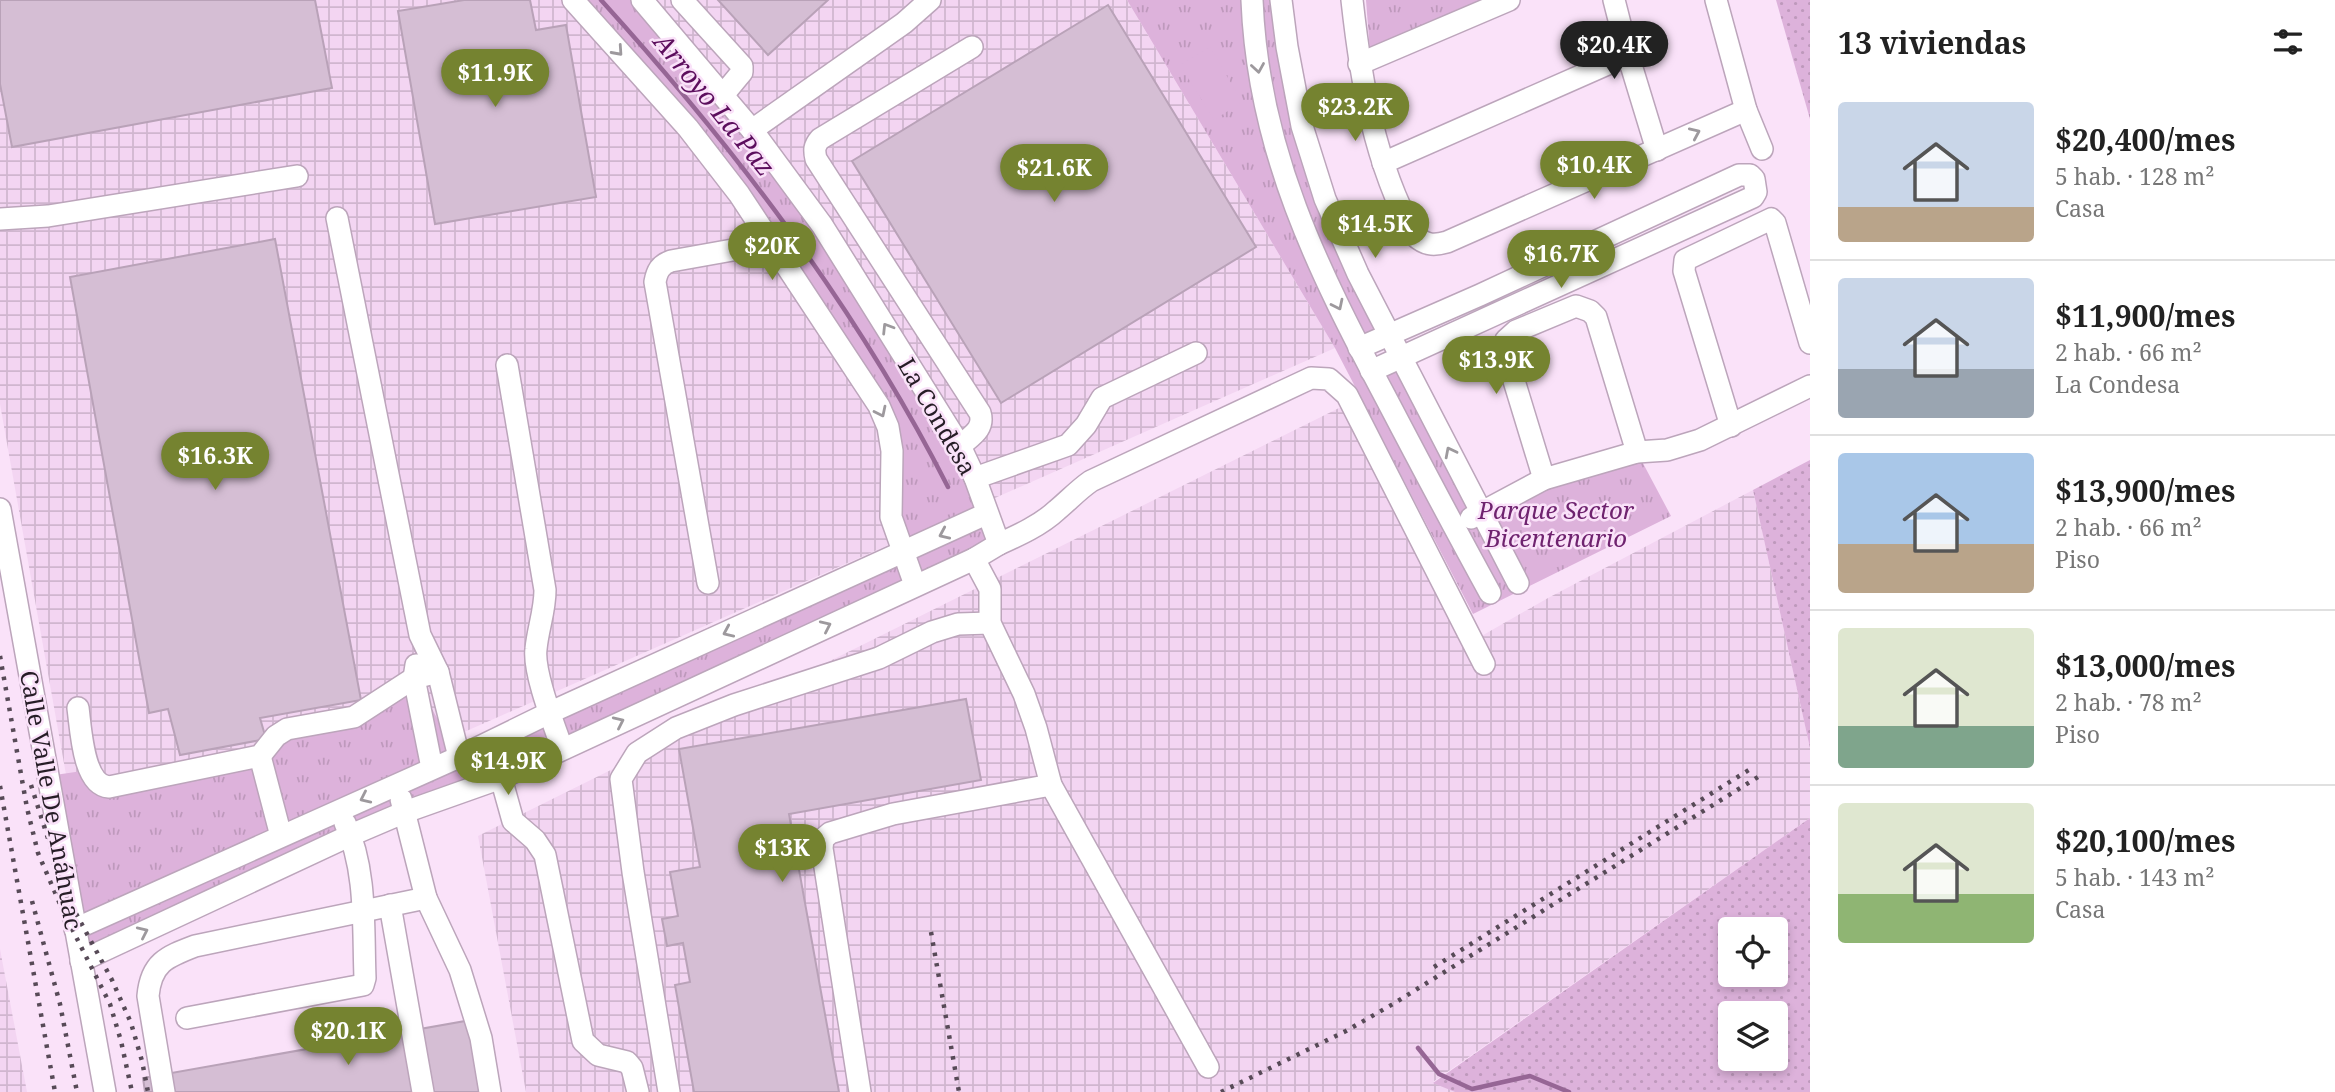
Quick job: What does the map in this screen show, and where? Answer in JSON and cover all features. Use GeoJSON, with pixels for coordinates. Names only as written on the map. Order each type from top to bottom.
{"type":"FeatureCollection","features":[{"type":"Feature","properties":{"kind":"street","name":"La Condesa"},"geometry":{"type":"LineString","coordinates":[[642,0],[752,130],[822,225],[960,446],[975,478],[999,544]]}},
{"type":"Feature","properties":{"kind":"street"},"geometry":{"type":"LineString","coordinates":[[682,0],[742,66],[742,72],[723,94]]}},
{"type":"Feature","properties":{"kind":"street"},"geometry":{"type":"LineString","coordinates":[[752,130],[904,23],[930,0]]}},
{"type":"Feature","properties":{"kind":"street"},"geometry":{"type":"LineString","coordinates":[[1252,0],[1254,40],[1263,103],[1280,168],[1314,256],[1371,371],[1490,593]]}},
{"type":"Feature","properties":{"kind":"street"},"geometry":{"type":"LineString","coordinates":[[1281,0],[1302,125],[1322,188],[1359,274],[1518,583]]}},
{"type":"Feature","properties":{"kind":"street"},"geometry":{"type":"LineString","coordinates":[[1352,0],[1368,113],[1383,163],[1414,235],[1430,245],[1447,243],[1746,110]]}},
{"type":"Feature","properties":{"kind":"street"},"geometry":{"type":"LineString","coordinates":[[1359,64],[1509,0]]}},
{"type":"Feature","properties":{"kind":"street"},"geometry":{"type":"LineString","coordinates":[[1614,0],[1657,150]]}},
{"type":"Feature","properties":{"kind":"street"},"geometry":{"type":"LineString","coordinates":[[1716,0],[1746,110],[1762,149]]}},
{"type":"Feature","properties":{"kind":"street","name":"La Condesa"},"geometry":{"type":"LineString","coordinates":[[587,4],[739,194],[879,406],[888,427],[892,451],[891,517],[915,585]]}},
{"type":"Feature","properties":{"kind":"street"},"geometry":{"type":"LineString","coordinates":[[960,446],[977,430],[982,419],[980,413],[816,159],[814,151],[820,139],[972,47]]}},
{"type":"Feature","properties":{"kind":"street"},"geometry":{"type":"LineString","coordinates":[[1383,163],[1628,55]]}},
{"type":"Feature","properties":{"kind":"street"},"geometry":{"type":"LineString","coordinates":[[1359,348],[1740,175],[1750,175],[1754,179],[1756,192],[1753,197],[1371,371]]}},
{"type":"Feature","properties":{"kind":"street"},"geometry":{"type":"LineString","coordinates":[[0,219],[48,216],[297,176]]}},
{"type":"Feature","properties":{"kind":"street"},"geometry":{"type":"LineString","coordinates":[[337,218],[419,635],[438,672],[459,757]]}},
{"type":"Feature","properties":{"kind":"street"},"geometry":{"type":"LineString","coordinates":[[1731,426],[1684,271],[1687,259],[1768,218],[1775,223],[1810,343]]}},
{"type":"Feature","properties":{"kind":"street"},"geometry":{"type":"LineString","coordinates":[[708,583],[654,282],[656,273],[665,263],[772,243]]}},
{"type":"Feature","properties":{"kind":"street"},"geometry":{"type":"LineString","coordinates":[[1544,479],[1504,348],[1506,340],[1516,331],[1576,306],[1591,311],[1596,317],[1637,452]]}},
{"type":"Feature","properties":{"kind":"street"},"geometry":{"type":"LineString","coordinates":[[975,478],[1068,445],[1086,425],[1102,398],[1196,353]]}},
{"type":"Feature","properties":{"kind":"street"},"geometry":{"type":"LineString","coordinates":[[507,365],[543,569],[544,611],[536,658],[549,713],[562,748]]}},
{"type":"Feature","properties":{"kind":"street"},"geometry":{"type":"LineString","coordinates":[[81,961],[351,835],[405,812],[501,778],[974,559],[1026,532],[1057,511],[1072,494],[1091,481],[1311,379],[1329,379],[1347,395],[1484,664]]}},
{"type":"Feature","properties":{"kind":"street"},"geometry":{"type":"LineString","coordinates":[[1454,527],[1544,479],[1637,452],[1684,446],[1731,426],[1810,386]]}},
{"type":"Feature","properties":{"kind":"street","name":"Calle Valle De Anáhuac"},"geometry":{"type":"LineString","coordinates":[[0,509],[105,1092]]}},
{"type":"Feature","properties":{"kind":"street"},"geometry":{"type":"LineString","coordinates":[[75,929],[459,757],[549,713],[986,514]]}},
{"type":"Feature","properties":{"kind":"street"},"geometry":{"type":"LineString","coordinates":[[974,559],[990,589],[990,623],[1024,694],[1051,785],[1208,1067]]}},
{"type":"Feature","properties":{"kind":"street"},"geometry":{"type":"LineString","coordinates":[[669,1092],[633,872],[621,779],[637,753],[676,728],[734,705],[879,658],[932,632],[958,624],[990,623]]}},
{"type":"Feature","properties":{"kind":"street"},"geometry":{"type":"LineString","coordinates":[[419,635],[414,678],[432,768]]}},
{"type":"Feature","properties":{"kind":"street"},"geometry":{"type":"LineString","coordinates":[[78,708],[89,770],[92,777],[103,787],[260,756],[282,732],[293,727],[362,714],[414,678],[438,672]]}},
{"type":"Feature","properties":{"kind":"street"},"geometry":{"type":"LineString","coordinates":[[260,756],[281,836]]}},
{"type":"Feature","properties":{"kind":"street"},"geometry":{"type":"LineString","coordinates":[[501,778],[513,821],[535,840],[545,855],[583,1041],[598,1055],[627,1062],[632,1068],[638,1092]]}},
{"type":"Feature","properties":{"kind":"street"},"geometry":{"type":"LineString","coordinates":[[397,783],[426,898],[460,970],[481,1038],[490,1092]]}},
{"type":"Feature","properties":{"kind":"street"},"geometry":{"type":"LineString","coordinates":[[860,1092],[822,848],[823,839],[830,834],[893,814],[1051,785]]}},
{"type":"Feature","properties":{"kind":"street"},"geometry":{"type":"LineString","coordinates":[[187,1018],[360,987],[365,978],[365,911],[351,835],[340,810]]}},
{"type":"Feature","properties":{"kind":"street"},"geometry":{"type":"LineString","coordinates":[[164,1092],[148,996],[154,969],[163,960],[195,946],[426,898]]}},
{"type":"Feature","properties":{"kind":"street"},"geometry":{"type":"LineString","coordinates":[[390,905],[423,1092]]}},
{"type":"Feature","properties":{"kind":"shaded area"},"geometry":{"type":"Polygon","coordinates":[[[0,0],[1127,0],[1335,348],[88,898],[0,404],[0,0]]]}},
{"type":"Feature","properties":{"kind":"shaded area"},"geometry":{"type":"Polygon","coordinates":[[[1341,407],[1471,642],[1548,598],[1753,490],[1810,748],[1810,818],[1433,1082],[1455,1092],[526,1092],[478,836],[1341,407]]]}},
{"type":"Feature","properties":{"kind":"shaded area"},"geometry":{"type":"Polygon","coordinates":[[[0,949],[27,1092],[0,1092],[0,949]]]}},
{"type":"Feature","properties":{"kind":"green space"},"geometry":{"type":"Polygon","coordinates":[[[573,0],[642,0],[723,95],[960,446],[999,544],[81,961],[48,776],[89,770],[97,783],[260,756],[276,736],[354,717],[414,678],[459,756],[902,553],[888,427],[772,243],[573,0]]]}},
{"type":"Feature","properties":{"kind":"green space","name":"Parque Sector Bicentenario"},"geometry":{"type":"Polygon","coordinates":[[[1127,0],[1282,0],[1303,129],[1389,334],[1359,347],[1371,371],[1401,357],[1482,512],[1637,452],[1671,516],[1473,614],[1335,348],[1127,0]]]}},
{"type":"Feature","properties":{"kind":"green space"},"geometry":{"type":"Polygon","coordinates":[[[1366,0],[1488,0],[1370,52],[1366,0]]]}},
{"type":"Feature","properties":{"kind":"green space"},"geometry":{"type":"Polygon","coordinates":[[[1776,0],[1810,0],[1810,119],[1776,0]]]}},
{"type":"Feature","properties":{"kind":"green space"},"geometry":{"type":"Polygon","coordinates":[[[1210,47],[1242,102],[1214,120],[1180,65],[1210,47]]]}},
{"type":"Feature","properties":{"kind":"green space"},"geometry":{"type":"Polygon","coordinates":[[[1810,460],[1810,748],[1753,490],[1810,460]]]}},
{"type":"Feature","properties":{"kind":"green space"},"geometry":{"type":"Polygon","coordinates":[[[1810,818],[1810,1092],[1455,1092],[1433,1083],[1810,818]]]}},
{"type":"Feature","properties":{"kind":"building"},"geometry":{"type":"Polygon","coordinates":[[[0,0],[315,0],[332,88],[12,147],[0,84],[0,0]]]}},
{"type":"Feature","properties":{"kind":"building"},"geometry":{"type":"Polygon","coordinates":[[[464,0],[530,0],[536,30],[566,25],[596,197],[435,224],[398,11],[464,0]]]}},
{"type":"Feature","properties":{"kind":"building"},"geometry":{"type":"Polygon","coordinates":[[[718,0],[828,0],[768,55],[718,0]]]}},
{"type":"Feature","properties":{"kind":"building"},"geometry":{"type":"Polygon","coordinates":[[[1108,5],[1256,247],[1001,403],[852,161],[1108,5]]]}},
{"type":"Feature","properties":{"kind":"building"},"geometry":{"type":"Polygon","coordinates":[[[275,239],[361,700],[260,718],[266,739],[180,755],[168,709],[149,713],[70,277],[275,239]]]}},
{"type":"Feature","properties":{"kind":"building"},"geometry":{"type":"Polygon","coordinates":[[[966,699],[981,780],[789,814],[839,1092],[694,1092],[675,985],[690,982],[683,943],[667,946],[662,919],[678,916],[670,872],[700,867],[679,749],[966,699]]]}},
{"type":"Feature","properties":{"kind":"building"},"geometry":{"type":"Polygon","coordinates":[[[471,1020],[484,1092],[145,1092],[143,1078],[471,1020]]]}},
{"type":"Feature","properties":{"kind":"waterway","name":"Arroyo La Paz"},"geometry":{"type":"LineString","coordinates":[[601,0],[699,113],[791,232],[874,356],[948,487]]}},
{"type":"Feature","properties":{"kind":"waterway","name":"Arroyo La Paz"},"geometry":{"type":"LineString","coordinates":[[1418,1048],[1439,1074],[1472,1089],[1530,1076],[1569,1092]]}},
{"type":"Feature","properties":{"kind":"railway"},"geometry":{"type":"LineString","coordinates":[[0,656],[27,808],[38,853],[63,911],[110,1004],[132,1092]]}},
{"type":"Feature","properties":{"kind":"railway"},"geometry":{"type":"LineString","coordinates":[[1434,967],[1752,768]]}},
{"type":"Feature","properties":{"kind":"railway"},"geometry":{"type":"LineString","coordinates":[[1221,1092],[1346,1031],[1393,1004],[1758,777]]}},
{"type":"Feature","properties":{"kind":"railway"},"geometry":{"type":"LineString","coordinates":[[31,785],[66,895],[112,980],[131,1023],[148,1092]]}},
{"type":"Feature","properties":{"kind":"railway"},"geometry":{"type":"LineString","coordinates":[[0,786],[55,1092]]}},
{"type":"Feature","properties":{"kind":"railway"},"geometry":{"type":"LineString","coordinates":[[32,901],[60,1004],[77,1092]]}},
{"type":"Feature","properties":{"kind":"railway"},"geometry":{"type":"LineString","coordinates":[[931,932],[959,1092]]}}]}
